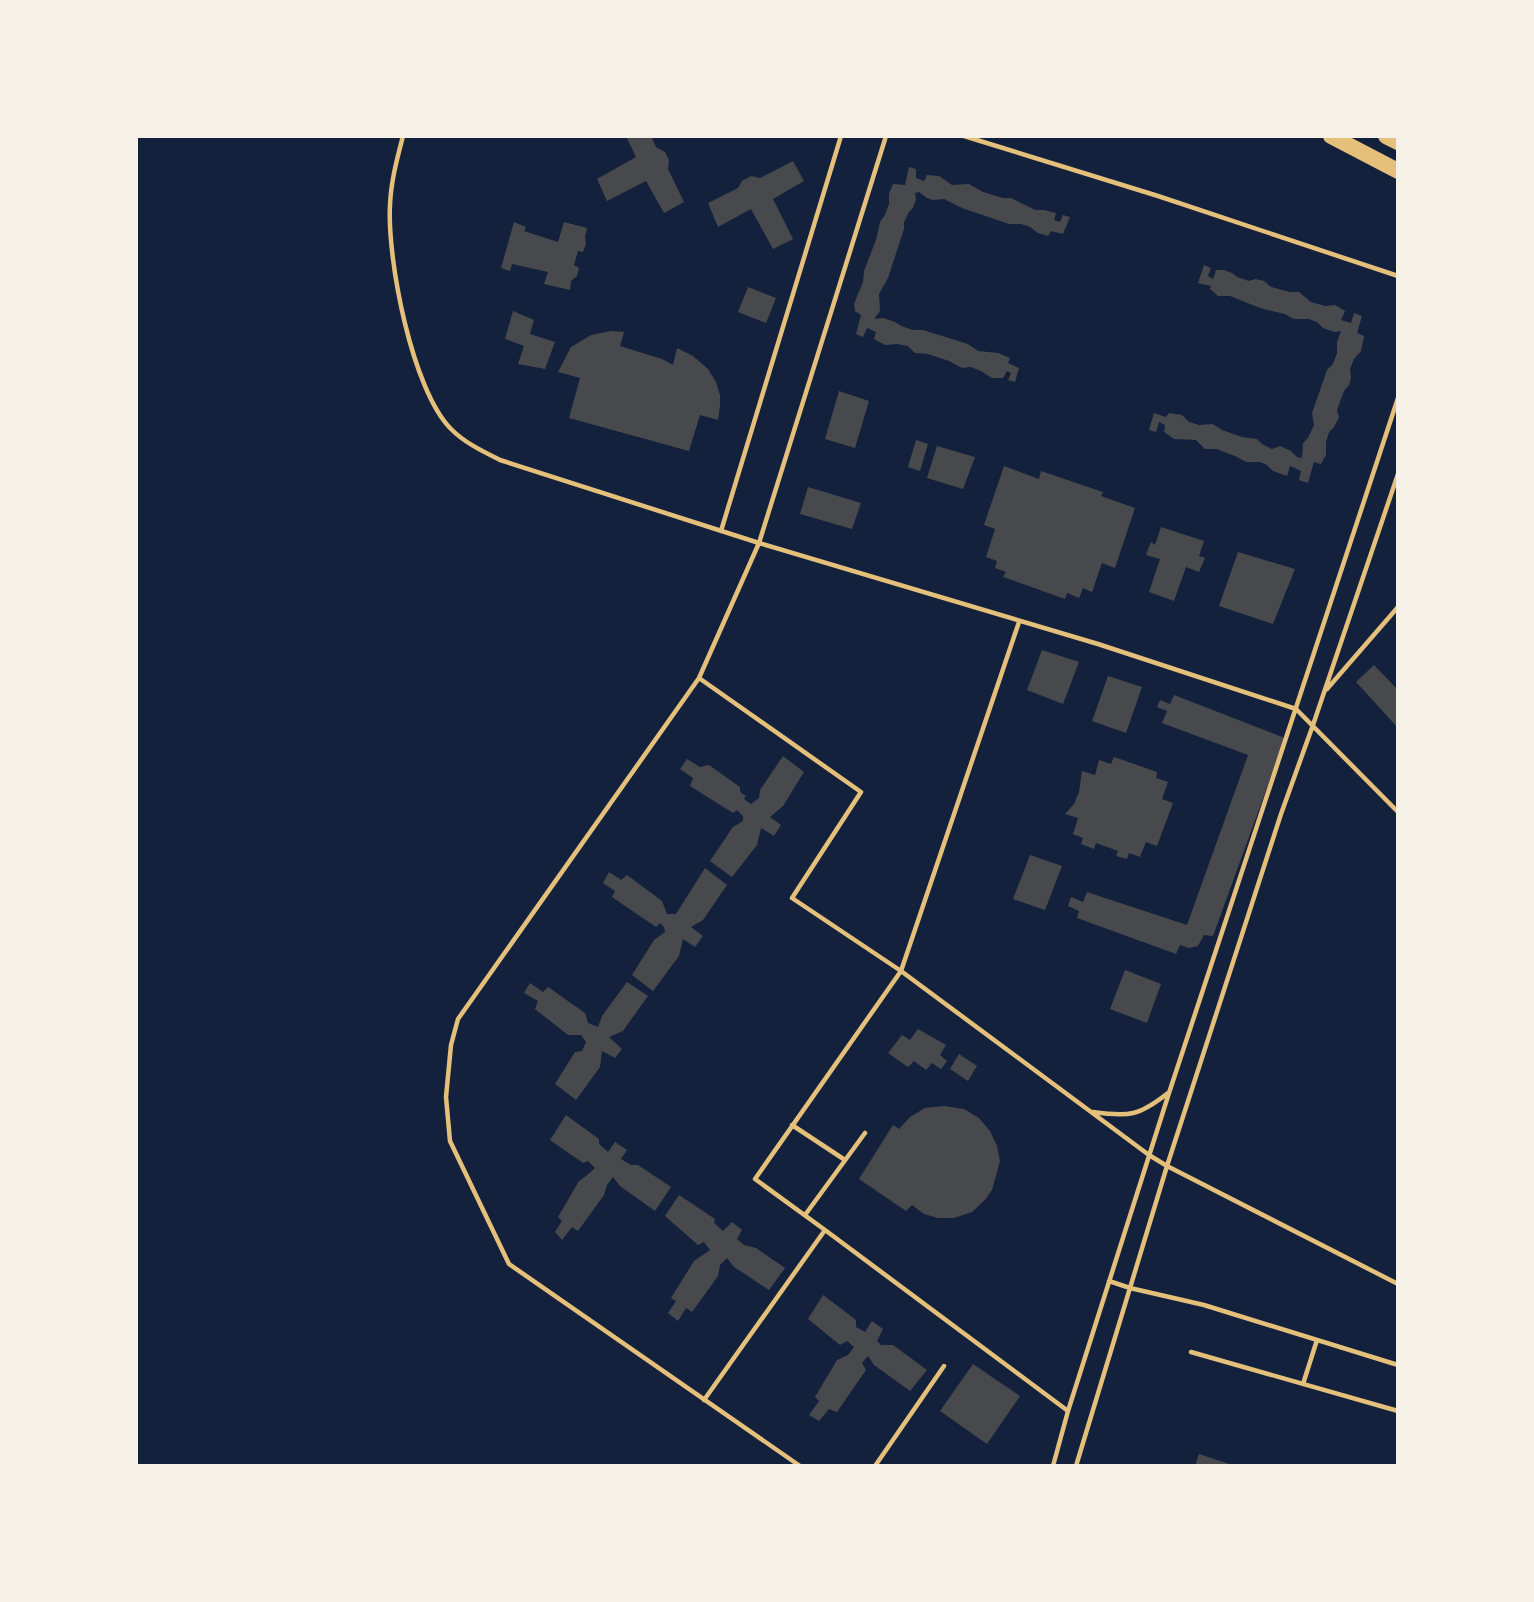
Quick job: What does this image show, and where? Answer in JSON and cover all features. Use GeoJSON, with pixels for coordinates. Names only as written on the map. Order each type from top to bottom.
{"type":"FeatureCollection","features":[{"type":"Feature","properties":{"kind":"highway"},"geometry":{"type":"LineString","coordinates":[[1331,136],[1398,171]]}},
{"type":"Feature","properties":{"kind":"highway"},"geometry":{"type":"LineString","coordinates":[[1386,136],[1398,142]]}},
{"type":"Feature","properties":{"kind":"lane"},"geometry":{"type":"LineString","coordinates":[[403,136],[395,166],[390,204],[391,238],[405,320],[417,365],[437,411],[449,428],[469,445],[500,460],[759,543],[1098,644],[1296,709],[1398,812]]}},
{"type":"Feature","properties":{"kind":"lane"},"geometry":{"type":"LineString","coordinates":[[722,531],[841,136]]}},
{"type":"Feature","properties":{"kind":"lane"},"geometry":{"type":"LineString","coordinates":[[800,1465],[509,1264],[450,1141],[446,1097],[451,1045],[458,1019],[699,678],[759,543],[886,136]]}},
{"type":"Feature","properties":{"kind":"lane"},"geometry":{"type":"LineString","coordinates":[[964,136],[1158,196],[1398,276]]}},
{"type":"Feature","properties":{"kind":"lane"},"geometry":{"type":"LineString","coordinates":[[1052,1465],[1169,1093],[1398,398]]}},
{"type":"Feature","properties":{"kind":"lane"},"geometry":{"type":"LineString","coordinates":[[1076,1465],[1167,1167],[1281,814],[1398,474]]}},
{"type":"Feature","properties":{"kind":"lane"},"geometry":{"type":"LineString","coordinates":[[1324,693],[1398,607]]}},
{"type":"Feature","properties":{"kind":"lane"},"geometry":{"type":"LineString","coordinates":[[1019,622],[901,971],[755,1179],[1068,1411]]}},
{"type":"Feature","properties":{"kind":"lane"},"geometry":{"type":"LineString","coordinates":[[699,678],[861,792],[792,898],[901,971],[1167,1167],[1398,1284]]}},
{"type":"Feature","properties":{"kind":"lane"},"geometry":{"type":"LineString","coordinates":[[1090,1111],[1115,1115],[1135,1114],[1152,1106],[1169,1093]]}},
{"type":"Feature","properties":{"kind":"lane"},"geometry":{"type":"LineString","coordinates":[[792,1125],[845,1160]]}},
{"type":"Feature","properties":{"kind":"lane"},"geometry":{"type":"LineString","coordinates":[[805,1215],[864,1133]]}},
{"type":"Feature","properties":{"kind":"lane"},"geometry":{"type":"LineString","coordinates":[[704,1400],[825,1230]]}},
{"type":"Feature","properties":{"kind":"lane"},"geometry":{"type":"LineString","coordinates":[[1109,1281],[1204,1305],[1398,1365]]}},
{"type":"Feature","properties":{"kind":"lane"},"geometry":{"type":"LineString","coordinates":[[1303,1384],[1317,1340]]}},
{"type":"Feature","properties":{"kind":"lane"},"geometry":{"type":"LineString","coordinates":[[1191,1352],[1398,1411]]}},
{"type":"Feature","properties":{"kind":"lane"},"geometry":{"type":"LineString","coordinates":[[875,1465],[944,1366]]}},
{"type":"Feature","properties":{"kind":"building"},"geometry":{"type":"Polygon","coordinates":[[[626,136],[651,136],[656,147],[665,152],[669,160],[668,169],[684,202],[664,213],[646,181],[607,201],[597,179],[636,157],[626,136]]]}},
{"type":"Feature","properties":{"kind":"building"},"geometry":{"type":"Polygon","coordinates":[[[793,161],[804,181],[773,199],[793,239],[773,249],[751,209],[718,227],[708,203],[738,188],[742,181],[751,176],[760,178],[793,161]]]}},
{"type":"Feature","properties":{"kind":"building"},"geometry":{"type":"Polygon","coordinates":[[[909,167],[916,169],[916,178],[924,181],[927,175],[939,176],[952,185],[969,184],[983,192],[1011,198],[1035,210],[1056,213],[1054,220],[1060,222],[1063,215],[1070,217],[1063,234],[1051,231],[1048,236],[1021,224],[1009,224],[962,208],[944,199],[933,200],[919,192],[915,193],[913,208],[904,222],[888,278],[879,294],[880,311],[874,319],[883,318],[913,330],[923,330],[968,344],[978,351],[998,353],[1010,358],[1008,363],[1019,368],[1015,382],[1008,380],[1011,373],[1007,371],[1003,378],[992,378],[971,367],[962,368],[928,354],[915,353],[908,346],[885,345],[874,339],[876,332],[867,328],[863,337],[856,334],[861,315],[855,311],[854,304],[863,282],[864,271],[880,222],[889,204],[893,184],[905,185],[909,167]]]}},
{"type":"Feature","properties":{"kind":"building"},"geometry":{"type":"Polygon","coordinates":[[[514,222],[526,227],[524,231],[558,242],[564,222],[587,228],[586,244],[583,252],[578,251],[574,265],[579,268],[577,276],[571,281],[570,290],[544,284],[548,272],[512,264],[510,271],[501,268],[514,222]]]}},
{"type":"Feature","properties":{"kind":"building"},"geometry":{"type":"Polygon","coordinates":[[[1204,265],[1211,268],[1208,276],[1213,279],[1216,270],[1224,270],[1249,281],[1255,279],[1264,281],[1271,287],[1299,292],[1311,302],[1325,306],[1335,305],[1345,311],[1341,320],[1351,323],[1354,313],[1362,316],[1357,333],[1364,336],[1361,351],[1350,369],[1349,385],[1337,410],[1339,417],[1326,442],[1326,455],[1321,464],[1314,462],[1308,483],[1299,480],[1301,471],[1290,466],[1287,476],[1260,462],[1246,462],[1216,449],[1205,449],[1196,440],[1174,439],[1164,432],[1165,425],[1159,422],[1156,432],[1149,430],[1154,413],[1166,417],[1169,413],[1182,415],[1189,422],[1199,425],[1213,424],[1242,437],[1257,439],[1272,449],[1280,446],[1302,458],[1303,443],[1314,425],[1312,413],[1327,370],[1333,364],[1337,353],[1341,331],[1335,332],[1309,319],[1294,319],[1230,296],[1218,296],[1210,289],[1211,286],[1198,283],[1204,265]]]}},
{"type":"Feature","properties":{"kind":"building"},"geometry":{"type":"Polygon","coordinates":[[[748,287],[776,298],[766,323],[738,312],[748,287]]]}},
{"type":"Feature","properties":{"kind":"building"},"geometry":{"type":"Polygon","coordinates":[[[513,311],[534,320],[530,334],[555,342],[545,369],[518,364],[524,346],[505,339],[513,311]]]}},
{"type":"Feature","properties":{"kind":"building"},"geometry":{"type":"Polygon","coordinates":[[[611,331],[624,332],[620,346],[673,365],[677,348],[693,356],[708,369],[720,395],[718,420],[700,415],[689,451],[569,418],[580,378],[558,372],[571,347],[591,335],[611,331]]]}},
{"type":"Feature","properties":{"kind":"building"},"geometry":{"type":"Polygon","coordinates":[[[839,391],[869,401],[855,448],[825,439],[839,391]]]}},
{"type":"Feature","properties":{"kind":"building"},"geometry":{"type":"Polygon","coordinates":[[[916,440],[928,444],[920,471],[908,467],[916,440]]]}},
{"type":"Feature","properties":{"kind":"building"},"geometry":{"type":"Polygon","coordinates":[[[937,446],[975,457],[963,489],[927,478],[937,446]]]}},
{"type":"Feature","properties":{"kind":"building"},"geometry":{"type":"Polygon","coordinates":[[[1004,466],[1039,479],[1041,471],[1103,492],[1101,496],[1135,508],[1115,568],[1102,563],[1092,592],[1083,588],[1079,598],[1067,593],[1065,599],[1003,577],[1006,572],[995,568],[997,561],[986,557],[995,529],[984,525],[1004,466]]]}},
{"type":"Feature","properties":{"kind":"building"},"geometry":{"type":"Polygon","coordinates":[[[808,487],[861,503],[852,529],[800,514],[808,487]]]}},
{"type":"Feature","properties":{"kind":"building"},"geometry":{"type":"Polygon","coordinates":[[[1161,527],[1204,541],[1199,556],[1205,558],[1199,572],[1186,567],[1174,601],[1149,592],[1160,559],[1146,555],[1151,542],[1155,545],[1161,527]]]}},
{"type":"Feature","properties":{"kind":"building"},"geometry":{"type":"Polygon","coordinates":[[[1238,552],[1295,569],[1273,624],[1219,606],[1238,552]]]}},
{"type":"Feature","properties":{"kind":"building"},"geometry":{"type":"Polygon","coordinates":[[[1042,650],[1079,662],[1063,704],[1027,690],[1042,650]]]}},
{"type":"Feature","properties":{"kind":"building"},"geometry":{"type":"Polygon","coordinates":[[[1374,665],[1398,690],[1398,728],[1356,682],[1374,665]]]}},
{"type":"Feature","properties":{"kind":"building"},"geometry":{"type":"Polygon","coordinates":[[[1108,676],[1142,687],[1126,733],[1092,721],[1108,676]]]}},
{"type":"Feature","properties":{"kind":"building"},"geometry":{"type":"Polygon","coordinates":[[[1174,695],[1285,738],[1213,936],[1204,935],[1198,946],[1189,948],[1180,945],[1176,954],[1077,918],[1079,911],[1068,906],[1071,897],[1083,902],[1087,892],[1187,925],[1248,755],[1162,723],[1167,711],[1157,707],[1160,700],[1170,704],[1174,695]]]}},
{"type":"Feature","properties":{"kind":"building"},"geometry":{"type":"Polygon","coordinates":[[[783,756],[804,772],[783,806],[770,817],[781,825],[774,836],[761,828],[757,845],[732,877],[710,861],[733,827],[743,821],[743,816],[737,810],[733,813],[690,786],[693,778],[680,769],[687,759],[700,767],[709,765],[740,787],[740,792],[746,796],[744,799],[751,804],[759,798],[760,790],[783,756]]]}},
{"type":"Feature","properties":{"kind":"building"},"geometry":{"type":"Polygon","coordinates":[[[1114,757],[1157,772],[1156,778],[1168,782],[1162,799],[1173,803],[1157,846],[1146,842],[1140,857],[1129,853],[1127,859],[1116,856],[1118,851],[1096,843],[1094,849],[1081,844],[1083,838],[1073,834],[1078,818],[1065,814],[1074,804],[1079,792],[1082,771],[1095,775],[1099,760],[1111,764],[1114,757]]]}},
{"type":"Feature","properties":{"kind":"building"},"geometry":{"type":"Polygon","coordinates":[[[1030,855],[1062,866],[1045,910],[1013,899],[1030,855]]]}},
{"type":"Feature","properties":{"kind":"building"},"geometry":{"type":"Polygon","coordinates":[[[705,868],[727,885],[703,920],[691,927],[703,936],[695,947],[683,939],[679,956],[653,991],[632,975],[654,940],[665,932],[664,927],[660,923],[656,927],[612,897],[615,891],[603,883],[609,872],[621,880],[627,875],[662,901],[667,914],[676,914],[705,868]]]}},
{"type":"Feature","properties":{"kind":"building"},"geometry":{"type":"Polygon","coordinates":[[[1125,970],[1161,984],[1147,1023],[1110,1009],[1125,970]]]}},
{"type":"Feature","properties":{"kind":"building"},"geometry":{"type":"Polygon","coordinates":[[[627,982],[648,996],[623,1031],[609,1037],[622,1049],[615,1058],[602,1051],[600,1067],[576,1100],[555,1084],[575,1052],[582,1051],[586,1042],[581,1035],[568,1035],[535,1009],[538,1001],[524,993],[530,983],[543,992],[548,987],[585,1013],[588,1023],[598,1027],[602,1016],[627,982]]]}},
{"type":"Feature","properties":{"kind":"building"},"geometry":{"type":"Polygon","coordinates":[[[918,1029],[946,1045],[940,1055],[947,1061],[941,1069],[932,1063],[926,1070],[914,1061],[908,1067],[888,1053],[902,1035],[910,1040],[918,1029]]]}},
{"type":"Feature","properties":{"kind":"building"},"geometry":{"type":"Polygon","coordinates":[[[959,1054],[977,1066],[968,1081],[950,1069],[959,1054]]]}},
{"type":"Feature","properties":{"kind":"building"},"geometry":{"type":"Polygon","coordinates":[[[944,1106],[964,1109],[979,1118],[990,1131],[1000,1161],[992,1190],[985,1200],[972,1212],[954,1218],[938,1218],[924,1214],[912,1205],[906,1211],[859,1179],[893,1125],[899,1129],[910,1117],[925,1108],[944,1106]]]}},
{"type":"Feature","properties":{"kind":"building"},"geometry":{"type":"Polygon","coordinates":[[[566,1115],[599,1139],[599,1144],[608,1152],[615,1142],[627,1150],[621,1159],[631,1165],[638,1165],[671,1187],[655,1211],[620,1186],[613,1177],[604,1195],[578,1231],[572,1227],[562,1240],[555,1232],[562,1221],[558,1217],[579,1181],[595,1168],[588,1161],[583,1163],[550,1140],[566,1115]]]}},
{"type":"Feature","properties":{"kind":"building"},"geometry":{"type":"Polygon","coordinates":[[[679,1195],[715,1219],[714,1223],[723,1231],[732,1222],[742,1230],[737,1239],[744,1245],[756,1248],[785,1268],[769,1290],[734,1267],[727,1258],[720,1265],[718,1276],[692,1312],[686,1308],[678,1321],[668,1313],[676,1301],[671,1298],[694,1261],[710,1250],[704,1242],[698,1245],[665,1216],[679,1195]]]}},
{"type":"Feature","properties":{"kind":"building"},"geometry":{"type":"Polygon","coordinates":[[[823,1295],[856,1320],[856,1327],[865,1332],[872,1321],[883,1329],[877,1341],[881,1345],[893,1345],[927,1370],[910,1391],[874,1365],[868,1356],[862,1363],[866,1370],[837,1412],[829,1409],[819,1421],[809,1415],[819,1401],[815,1397],[837,1360],[848,1355],[854,1347],[847,1341],[840,1345],[808,1319],[823,1295]]]}},
{"type":"Feature","properties":{"kind":"building"},"geometry":{"type":"Polygon","coordinates":[[[973,1364],[1020,1396],[987,1444],[940,1411],[973,1364]]]}},
{"type":"Feature","properties":{"kind":"building"},"geometry":{"type":"Polygon","coordinates":[[[1199,1454],[1232,1465],[1232,1466],[1195,1466],[1199,1454]]]}}]}
